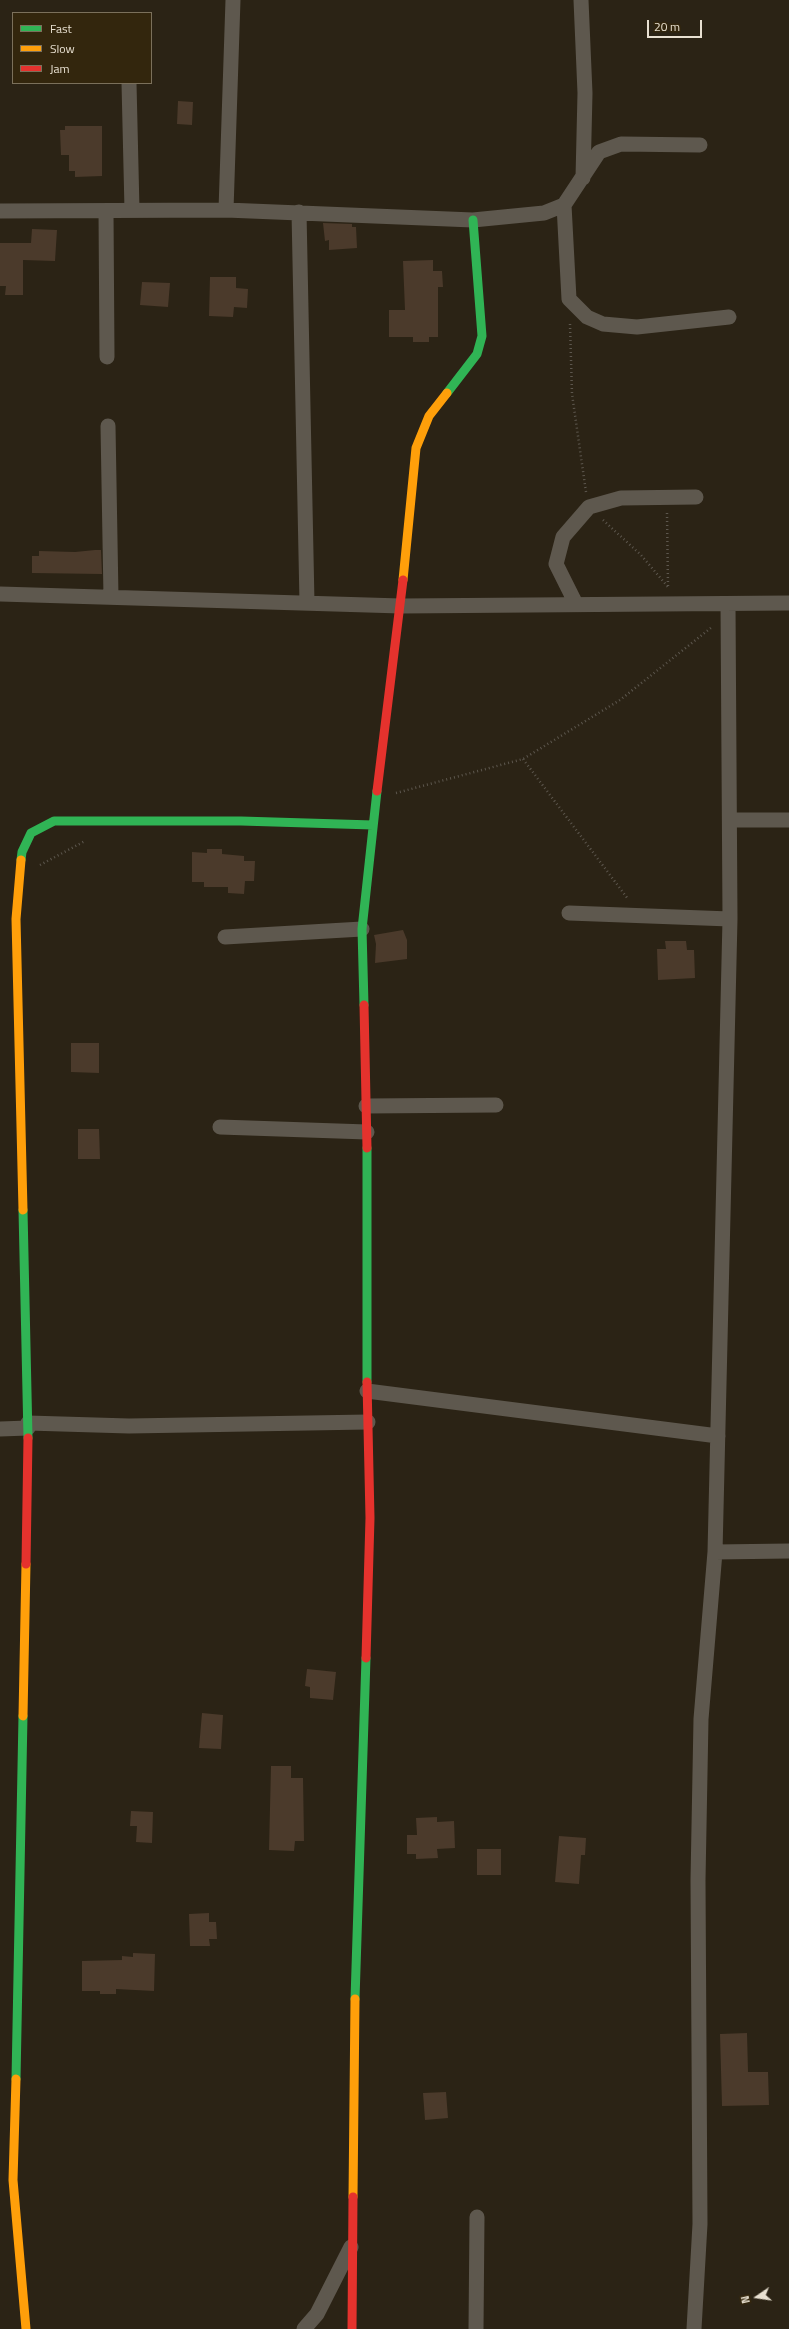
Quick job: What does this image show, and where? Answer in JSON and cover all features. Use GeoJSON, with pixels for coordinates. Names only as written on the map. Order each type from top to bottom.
{"type":"FeatureCollection","features":[{"type":"Feature","properties":{"kind":"street"},"geometry":{"type":"LineString","coordinates":[[226,210],[233,0]]}},
{"type":"Feature","properties":{"kind":"street"},"geometry":{"type":"LineString","coordinates":[[581,0],[585,93],[582,180]]}},
{"type":"Feature","properties":{"kind":"street"},"geometry":{"type":"LineString","coordinates":[[129,84],[132,210]]}},
{"type":"Feature","properties":{"kind":"street"},"geometry":{"type":"LineString","coordinates":[[0,211],[226,210],[473,220],[544,213],[564,205],[582,180],[599,152],[621,144],[700,145]]}},
{"type":"Feature","properties":{"kind":"street"},"geometry":{"type":"LineString","coordinates":[[564,205],[569,299],[586,317],[604,324],[637,327],[729,317]]}},
{"type":"Feature","properties":{"kind":"street"},"geometry":{"type":"LineString","coordinates":[[106,211],[107,357]]}},
{"type":"Feature","properties":{"kind":"street"},"geometry":{"type":"LineString","coordinates":[[299,212],[307,603]]}},
{"type":"Feature","properties":{"kind":"street"},"geometry":{"type":"LineString","coordinates":[[352,2329],[355,2011],[370,1518],[367,1390],[368,1132],[366,1106],[362,929],[372,825],[401,606],[416,448],[429,416],[477,354],[482,336],[473,220]]}},
{"type":"Feature","properties":{"kind":"street"},"geometry":{"type":"LineString","coordinates":[[108,426],[111,597]]}},
{"type":"Feature","properties":{"kind":"street"},"geometry":{"type":"LineString","coordinates":[[576,604],[556,564],[563,537],[588,507],[621,498],[696,497]]}},
{"type":"Feature","properties":{"kind":"street"},"geometry":{"type":"LineString","coordinates":[[0,594],[401,606],[682,604],[728,609],[789,603]]}},
{"type":"Feature","properties":{"kind":"street"},"geometry":{"type":"LineString","coordinates":[[694,2329],[700,2224],[698,1880],[701,1719],[716,1552],[730,919],[728,609]]}},
{"type":"Feature","properties":{"kind":"street"},"geometry":{"type":"LineString","coordinates":[[26,2329],[12,2180],[19,1937],[28,1425],[17,927],[22,852],[31,833],[54,821],[241,820],[372,825]]}},
{"type":"Feature","properties":{"kind":"street"},"geometry":{"type":"LineString","coordinates":[[730,820],[789,820]]}},
{"type":"Feature","properties":{"kind":"street"},"geometry":{"type":"LineString","coordinates":[[568,913],[730,919]]}},
{"type":"Feature","properties":{"kind":"street"},"geometry":{"type":"LineString","coordinates":[[225,937],[362,929]]}},
{"type":"Feature","properties":{"kind":"street"},"geometry":{"type":"LineString","coordinates":[[366,1106],[496,1105]]}},
{"type":"Feature","properties":{"kind":"street"},"geometry":{"type":"LineString","coordinates":[[220,1127],[368,1132]]}},
{"type":"Feature","properties":{"kind":"street"},"geometry":{"type":"LineString","coordinates":[[367,1390],[718,1436]]}},
{"type":"Feature","properties":{"kind":"street"},"geometry":{"type":"LineString","coordinates":[[0,1429],[28,1425],[129,1426],[368,1422]]}},
{"type":"Feature","properties":{"kind":"street"},"geometry":{"type":"LineString","coordinates":[[716,1552],[789,1551]]}},
{"type":"Feature","properties":{"kind":"street"},"geometry":{"type":"LineString","coordinates":[[476,2329],[478,2217]]}},
{"type":"Feature","properties":{"kind":"street"},"geometry":{"type":"LineString","coordinates":[[304,2329],[317,2314],[354,2241]]}},
{"type":"Feature","properties":{"kind":"path"},"geometry":{"type":"LineString","coordinates":[[569,299],[572,394],[588,507],[641,555],[682,604]]}},
{"type":"Feature","properties":{"kind":"path"},"geometry":{"type":"LineString","coordinates":[[666,497],[668,587]]}},
{"type":"Feature","properties":{"kind":"path"},"geometry":{"type":"LineString","coordinates":[[376,799],[523,759],[620,700],[728,609]]}},
{"type":"Feature","properties":{"kind":"path"},"geometry":{"type":"LineString","coordinates":[[523,759],[640,916]]}},
{"type":"Feature","properties":{"kind":"path"},"geometry":{"type":"LineString","coordinates":[[20,876],[88,839]]}},
{"type":"Feature","properties":{"kind":"building"},"geometry":{"type":"Polygon","coordinates":[[[178,101],[193,102],[192,125],[177,124],[178,101]]]}},
{"type":"Feature","properties":{"kind":"building"},"geometry":{"type":"Polygon","coordinates":[[[65,126],[102,126],[102,176],[75,177],[75,171],[69,171],[69,155],[61,155],[60,130],[65,130],[65,126]]]}},
{"type":"Feature","properties":{"kind":"building"},"geometry":{"type":"Polygon","coordinates":[[[323,223],[352,224],[352,227],[356,227],[357,248],[329,250],[329,240],[325,241],[323,223]]]}},
{"type":"Feature","properties":{"kind":"building"},"geometry":{"type":"Polygon","coordinates":[[[32,229],[57,230],[55,261],[23,260],[23,295],[5,295],[6,286],[0,286],[0,243],[31,243],[32,229]]]}},
{"type":"Feature","properties":{"kind":"building"},"geometry":{"type":"Polygon","coordinates":[[[433,260],[433,271],[442,271],[443,287],[438,287],[438,337],[429,337],[429,342],[413,342],[413,337],[389,337],[389,310],[405,310],[403,261],[433,260]]]}},
{"type":"Feature","properties":{"kind":"building"},"geometry":{"type":"Polygon","coordinates":[[[210,277],[236,277],[236,288],[248,289],[247,308],[234,307],[233,317],[209,316],[210,277]]]}},
{"type":"Feature","properties":{"kind":"building"},"geometry":{"type":"Polygon","coordinates":[[[142,282],[170,283],[168,307],[140,305],[142,282]]]}},
{"type":"Feature","properties":{"kind":"building"},"geometry":{"type":"Polygon","coordinates":[[[101,550],[102,574],[32,573],[32,556],[39,556],[39,551],[75,552],[101,550]]]}},
{"type":"Feature","properties":{"kind":"building"},"geometry":{"type":"Polygon","coordinates":[[[207,849],[222,849],[222,854],[244,856],[244,861],[255,861],[254,881],[245,881],[244,894],[228,893],[228,887],[204,887],[204,882],[192,882],[192,852],[207,853],[207,849]]]}},
{"type":"Feature","properties":{"kind":"building"},"geometry":{"type":"Polygon","coordinates":[[[403,930],[407,940],[407,959],[375,963],[376,944],[374,935],[403,930]]]}},
{"type":"Feature","properties":{"kind":"building"},"geometry":{"type":"Polygon","coordinates":[[[665,941],[686,941],[687,950],[694,950],[695,978],[658,980],[657,949],[666,949],[665,941]]]}},
{"type":"Feature","properties":{"kind":"building"},"geometry":{"type":"Polygon","coordinates":[[[71,1043],[99,1043],[99,1073],[71,1072],[71,1043]]]}},
{"type":"Feature","properties":{"kind":"building"},"geometry":{"type":"Polygon","coordinates":[[[78,1129],[99,1129],[100,1159],[78,1159],[78,1129]]]}},
{"type":"Feature","properties":{"kind":"building"},"geometry":{"type":"Polygon","coordinates":[[[307,1669],[336,1672],[333,1700],[310,1698],[310,1687],[305,1686],[307,1669]]]}},
{"type":"Feature","properties":{"kind":"building"},"geometry":{"type":"Polygon","coordinates":[[[202,1713],[223,1715],[221,1749],[199,1748],[202,1713]]]}},
{"type":"Feature","properties":{"kind":"building"},"geometry":{"type":"Polygon","coordinates":[[[271,1766],[291,1766],[291,1778],[303,1778],[304,1841],[295,1841],[294,1851],[269,1850],[271,1766]]]}},
{"type":"Feature","properties":{"kind":"building"},"geometry":{"type":"Polygon","coordinates":[[[131,1811],[153,1812],[152,1843],[136,1842],[137,1826],[130,1826],[131,1811]]]}},
{"type":"Feature","properties":{"kind":"building"},"geometry":{"type":"Polygon","coordinates":[[[437,1817],[437,1822],[454,1821],[455,1848],[437,1849],[438,1858],[416,1859],[416,1854],[407,1854],[407,1835],[417,1835],[416,1818],[437,1817]]]}},
{"type":"Feature","properties":{"kind":"building"},"geometry":{"type":"Polygon","coordinates":[[[559,1836],[586,1838],[585,1855],[581,1855],[579,1884],[555,1882],[559,1836]]]}},
{"type":"Feature","properties":{"kind":"building"},"geometry":{"type":"Polygon","coordinates":[[[477,1849],[501,1849],[501,1875],[477,1875],[477,1849]]]}},
{"type":"Feature","properties":{"kind":"building"},"geometry":{"type":"Polygon","coordinates":[[[209,1913],[209,1922],[216,1922],[217,1939],[209,1939],[210,1946],[190,1946],[189,1914],[209,1913]]]}},
{"type":"Feature","properties":{"kind":"building"},"geometry":{"type":"Polygon","coordinates":[[[133,1953],[155,1954],[154,1991],[116,1989],[116,1994],[100,1994],[100,1991],[82,1991],[82,1961],[122,1960],[122,1956],[133,1957],[133,1953]]]}},
{"type":"Feature","properties":{"kind":"building"},"geometry":{"type":"Polygon","coordinates":[[[747,2033],[748,2072],[768,2072],[769,2105],[722,2106],[720,2034],[747,2033]]]}},
{"type":"Feature","properties":{"kind":"building"},"geometry":{"type":"Polygon","coordinates":[[[446,2092],[448,2118],[425,2120],[423,2093],[446,2092]]]}},
{"type":"Feature","properties":{"kind":"traffic: fast"},"geometry":{"type":"LineString","coordinates":[[447,393],[477,354],[482,336],[473,220]]}},
{"type":"Feature","properties":{"kind":"traffic: fast"},"geometry":{"type":"LineString","coordinates":[[364,1005],[362,929],[377,791]]}},
{"type":"Feature","properties":{"kind":"traffic: fast"},"geometry":{"type":"LineString","coordinates":[[21,860],[22,852],[31,833],[54,821],[241,821],[373,825]]}},
{"type":"Feature","properties":{"kind":"traffic: fast"},"geometry":{"type":"LineString","coordinates":[[367,1148],[367,1382]]}},
{"type":"Feature","properties":{"kind":"traffic: fast"},"geometry":{"type":"LineString","coordinates":[[23,1210],[28,1438]]}},
{"type":"Feature","properties":{"kind":"traffic: fast"},"geometry":{"type":"LineString","coordinates":[[355,1999],[366,1658]]}},
{"type":"Feature","properties":{"kind":"traffic: fast"},"geometry":{"type":"LineString","coordinates":[[16,2079],[23,1716]]}},
{"type":"Feature","properties":{"kind":"traffic: slow"},"geometry":{"type":"LineString","coordinates":[[403,580],[416,448],[429,416],[447,393]]}},
{"type":"Feature","properties":{"kind":"traffic: slow"},"geometry":{"type":"LineString","coordinates":[[21,860],[16,919],[23,1210]]}},
{"type":"Feature","properties":{"kind":"traffic: slow"},"geometry":{"type":"LineString","coordinates":[[23,1716],[26,1564]]}},
{"type":"Feature","properties":{"kind":"traffic: slow"},"geometry":{"type":"LineString","coordinates":[[353,2197],[355,1999]]}},
{"type":"Feature","properties":{"kind":"traffic: slow"},"geometry":{"type":"LineString","coordinates":[[16,2079],[13,2180],[26,2329]]}},
{"type":"Feature","properties":{"kind":"traffic: jam"},"geometry":{"type":"LineString","coordinates":[[377,791],[403,580]]}},
{"type":"Feature","properties":{"kind":"traffic: jam"},"geometry":{"type":"LineString","coordinates":[[364,1005],[367,1148]]}},
{"type":"Feature","properties":{"kind":"traffic: jam"},"geometry":{"type":"LineString","coordinates":[[366,1658],[370,1518],[367,1382]]}},
{"type":"Feature","properties":{"kind":"traffic: jam"},"geometry":{"type":"LineString","coordinates":[[26,1564],[28,1438]]}},
{"type":"Feature","properties":{"kind":"traffic: jam"},"geometry":{"type":"LineString","coordinates":[[352,2329],[353,2197]]}}]}
